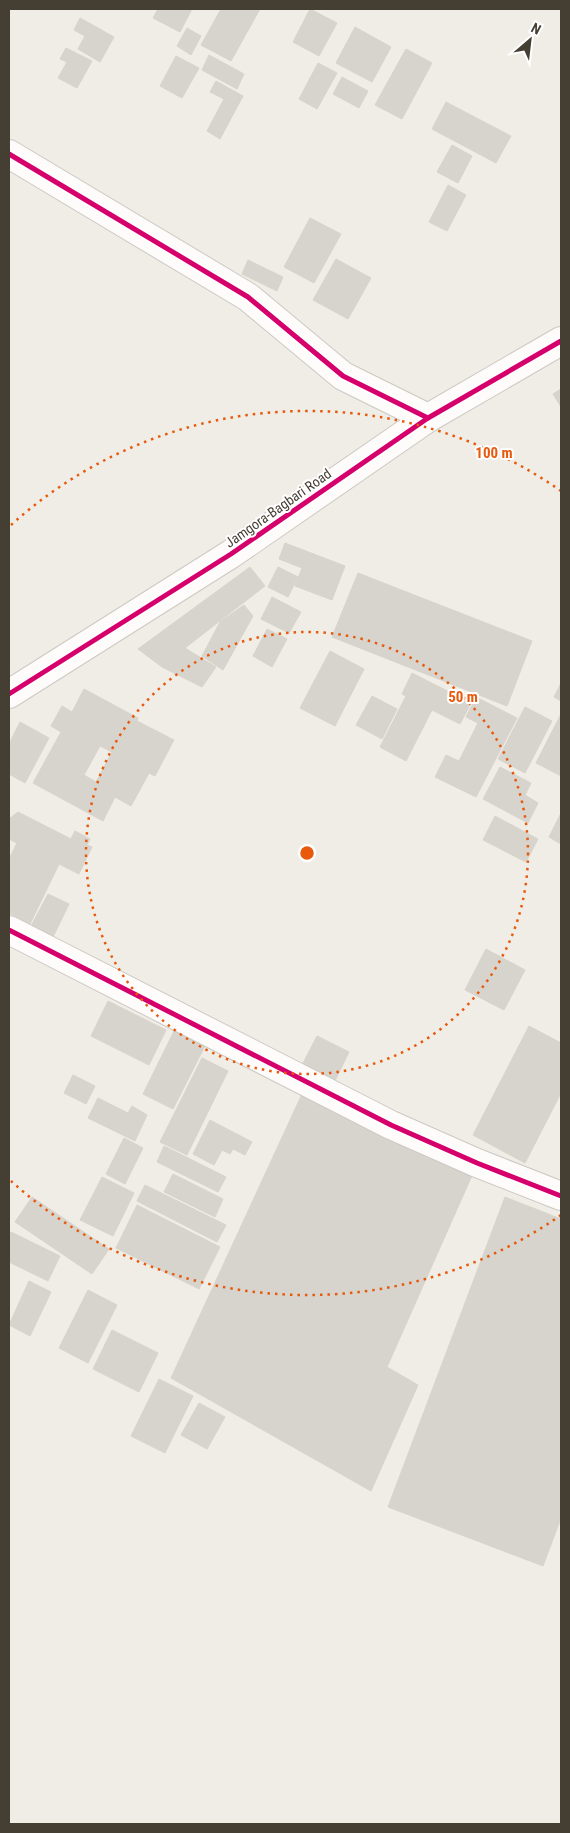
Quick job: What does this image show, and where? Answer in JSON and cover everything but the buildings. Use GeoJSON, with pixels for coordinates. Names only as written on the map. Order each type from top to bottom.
{"type":"FeatureCollection","features":[{"type":"Feature","properties":{"kind":"street"},"geometry":{"type":"LineString","coordinates":[[9,154],[248,297],[343,376],[428,418]]}},
{"type":"Feature","properties":{"kind":"street","name":"Jamgora-Bagbari Road"},"geometry":{"type":"LineString","coordinates":[[9,694],[231,554],[428,418],[561,341]]}},
{"type":"Feature","properties":{"kind":"street"},"geometry":{"type":"LineString","coordinates":[[9,930],[391,1125],[477,1163],[561,1196]]}},
{"type":"Feature","properties":{"kind":"cycle path"},"geometry":{"type":"LineString","coordinates":[[9,154],[248,297],[343,376],[428,418]]}},
{"type":"Feature","properties":{"kind":"cycle path"},"geometry":{"type":"LineString","coordinates":[[9,694],[231,554],[428,418],[561,341]]}},
{"type":"Feature","properties":{"kind":"cycle path"},"geometry":{"type":"LineString","coordinates":[[9,930],[391,1125],[477,1163],[561,1196]]}}]}
